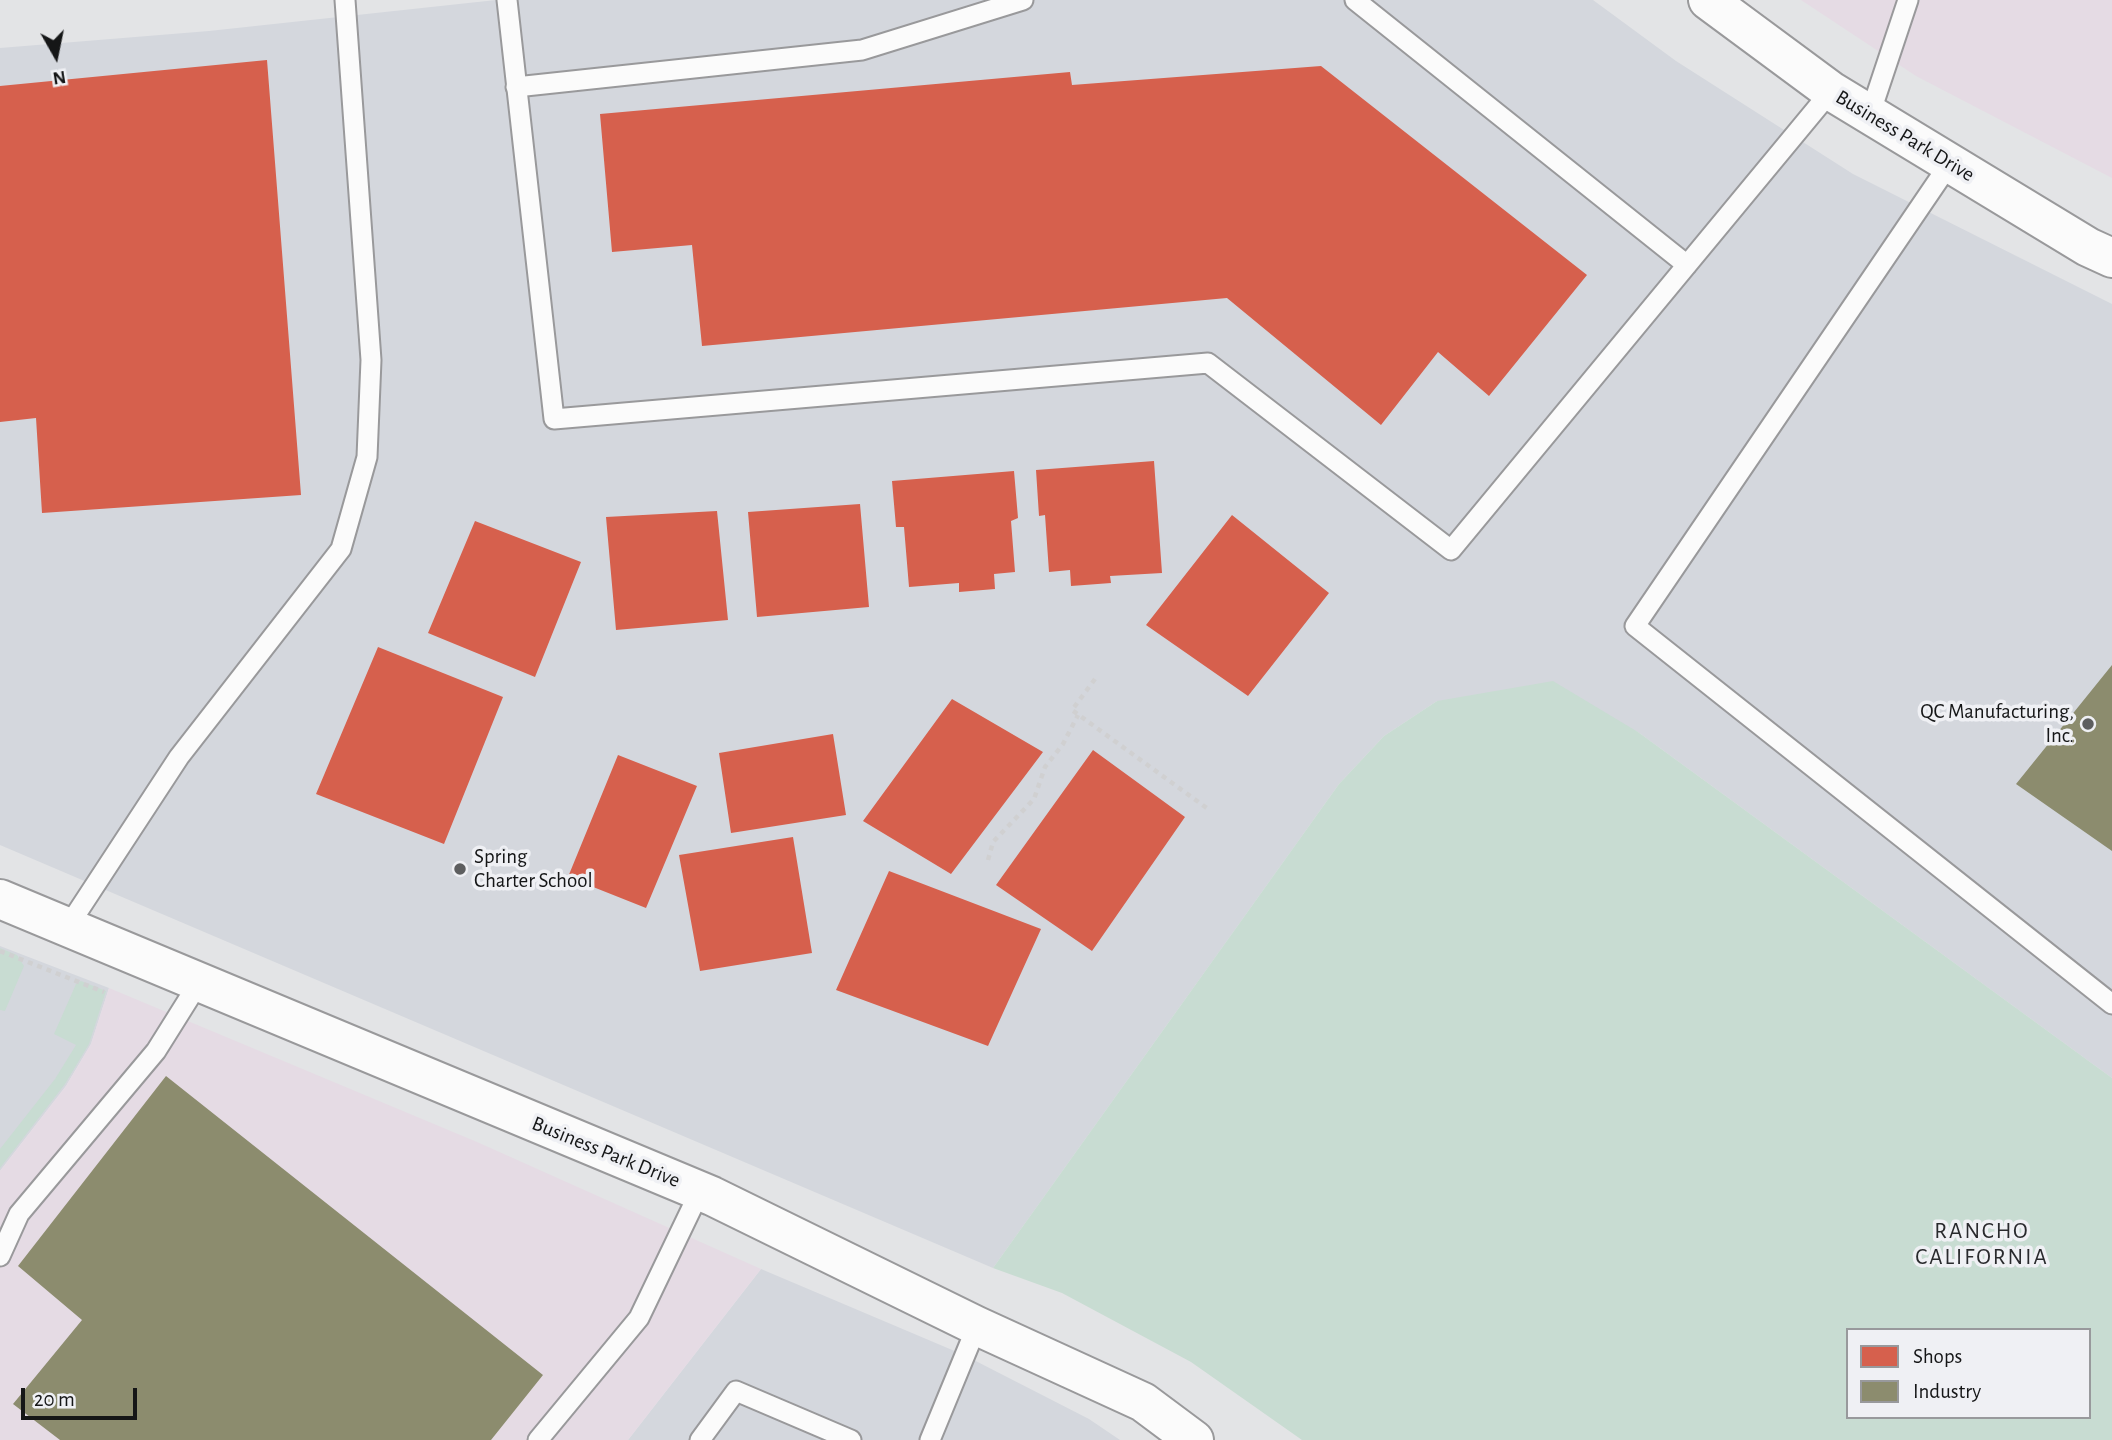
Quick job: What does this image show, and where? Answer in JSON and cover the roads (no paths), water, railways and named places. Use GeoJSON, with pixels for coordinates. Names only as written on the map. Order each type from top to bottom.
{"type":"FeatureCollection","features":[{"type":"Feature","properties":{"kind":"street","name":"Business Park Drive"},"geometry":{"type":"LineString","coordinates":[[1708,0],[1831,91],[2088,247],[2112,258]]}},
{"type":"Feature","properties":{"kind":"street","name":"Business Park Drive"},"geometry":{"type":"LineString","coordinates":[[0,900],[700,1191],[1143,1402],[1194,1440]]}},
{"type":"Feature","properties":{"kind":"lane"},"geometry":{"type":"LineString","coordinates":[[67,928],[179,757],[341,549],[367,457],[371,359],[345,0]]}},
{"type":"Feature","properties":{"kind":"lane"},"geometry":{"type":"LineString","coordinates":[[507,0],[554,419],[1208,363],[1451,550],[1831,91]]}},
{"type":"Feature","properties":{"kind":"lane"},"geometry":{"type":"LineString","coordinates":[[516,87],[862,50],[1023,0]]}},
{"type":"Feature","properties":{"kind":"lane"},"geometry":{"type":"LineString","coordinates":[[1355,0],[1687,265]]}},
{"type":"Feature","properties":{"kind":"lane"},"geometry":{"type":"LineString","coordinates":[[1870,114],[1908,0]]}},
{"type":"Feature","properties":{"kind":"lane"},"geometry":{"type":"LineString","coordinates":[[1950,163],[1636,626],[2112,1004]]}},
{"type":"Feature","properties":{"kind":"lane"},"geometry":{"type":"LineString","coordinates":[[0,1256],[19,1214],[156,1051],[198,984]]}},
{"type":"Feature","properties":{"kind":"lane"},"geometry":{"type":"LineString","coordinates":[[538,1440],[639,1318],[700,1191]]}},
{"type":"Feature","properties":{"kind":"lane"},"geometry":{"type":"LineString","coordinates":[[930,1440],[978,1325]]}},
{"type":"Feature","properties":{"kind":"lane"},"geometry":{"type":"LineString","coordinates":[[700,1440],[736,1391],[851,1440]]}},
{"type":"Feature","properties":{"kind":"place","name":"QC Manufacturing, Inc."},"geometry":{"type":"Point","coordinates":[2088,724]}},
{"type":"Feature","properties":{"kind":"place","name":"Spring Charter School"},"geometry":{"type":"Point","coordinates":[460,869]}},
{"type":"Feature","properties":{"kind":"district","name":"RANCHO CALIFORNIA"},"geometry":{"type":"Point","coordinates":[1982,1244]}}]}
